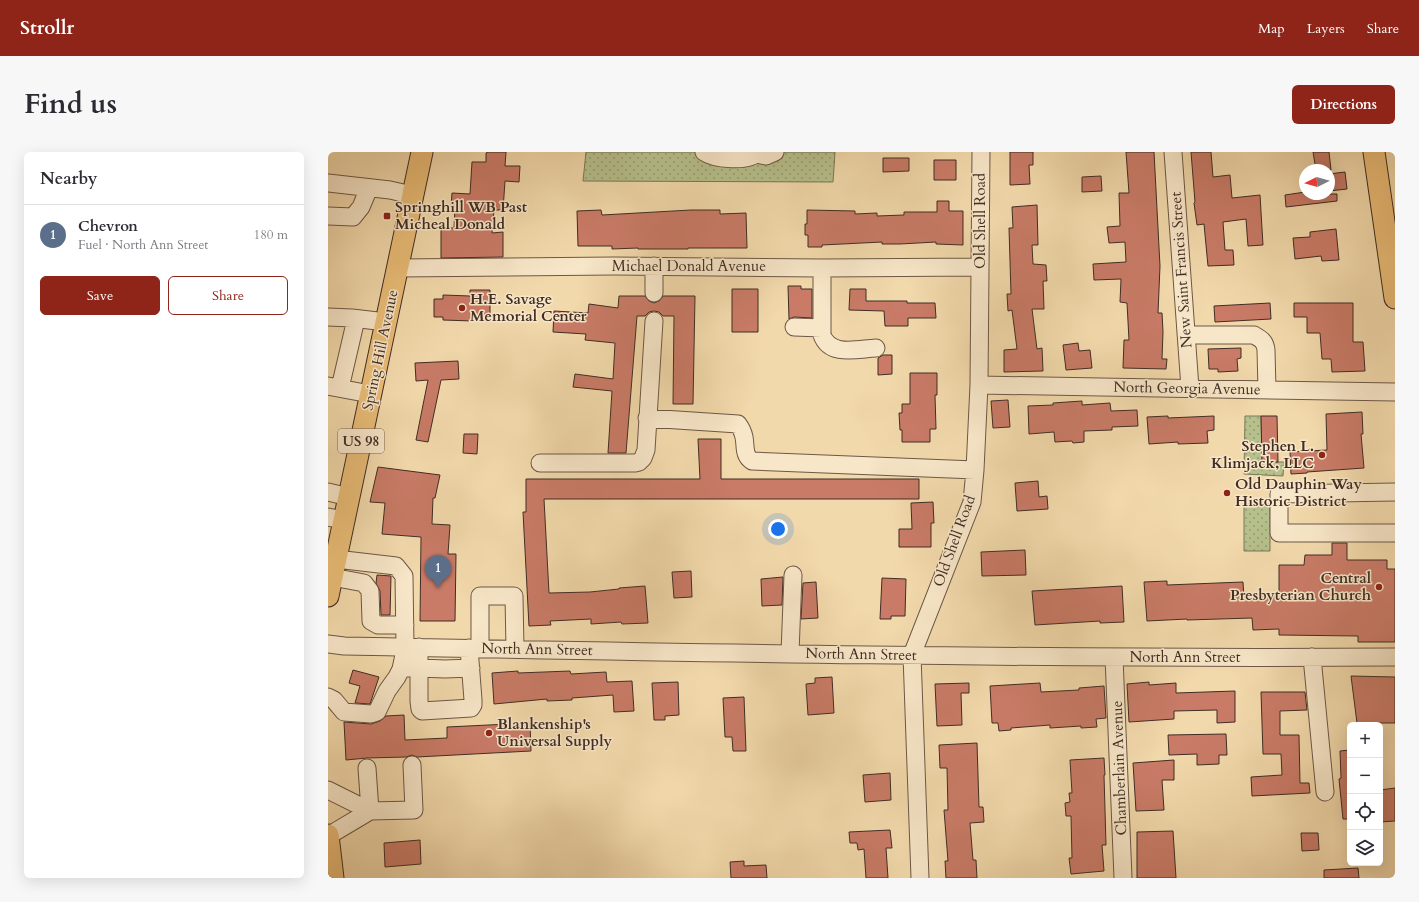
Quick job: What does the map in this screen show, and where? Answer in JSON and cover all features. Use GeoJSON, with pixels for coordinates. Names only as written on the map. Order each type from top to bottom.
{"type":"FeatureCollection","features":[{"type":"Feature","properties":{"kind":"main road","name":"Spring Hill Avenue"},"geometry":{"type":"LineString","coordinates":[[331,580],[336,519],[349,497],[422,152]]}},
{"type":"Feature","properties":{"kind":"main road"},"geometry":{"type":"LineString","coordinates":[[1374,152],[1390,233],[1395,298]]}},
{"type":"Feature","properties":{"kind":"main road"},"geometry":{"type":"LineString","coordinates":[[328,835],[333,878]]}},
{"type":"Feature","properties":{"kind":"street"},"geometry":{"type":"LineString","coordinates":[[704,152],[709,156],[740,160],[757,153],[766,156],[775,152]]}},
{"type":"Feature","properties":{"kind":"street","name":"Old Shell Road"},"geometry":{"type":"LineString","coordinates":[[920,878],[912,655],[972,502],[979,385],[981,152]]}},
{"type":"Feature","properties":{"kind":"street","name":"New Saint Francis Street"},"geometry":{"type":"LineString","coordinates":[[1173,152],[1190,388]]}},
{"type":"Feature","properties":{"kind":"street"},"geometry":{"type":"LineString","coordinates":[[328,183],[412,195]]}},
{"type":"Feature","properties":{"kind":"street"},"geometry":{"type":"LineString","coordinates":[[328,216],[353,217],[361,207],[369,188]]}},
{"type":"Feature","properties":{"kind":"street"},"geometry":{"type":"LineString","coordinates":[[654,266],[654,293]]}},
{"type":"Feature","properties":{"kind":"street","name":"Michael Donald Avenue"},"geometry":{"type":"LineString","coordinates":[[398,268],[654,266],[822,268],[980,267]]}},
{"type":"Feature","properties":{"kind":"street"},"geometry":{"type":"LineString","coordinates":[[822,268],[822,335],[824,342],[837,350],[876,348]]}},
{"type":"Feature","properties":{"kind":"street"},"geometry":{"type":"LineString","coordinates":[[328,317],[356,318],[386,322]]}},
{"type":"Feature","properties":{"kind":"street"},"geometry":{"type":"LineString","coordinates":[[356,318],[334,387],[370,394]]}},
{"type":"Feature","properties":{"kind":"street"},"geometry":{"type":"LineString","coordinates":[[540,463],[639,462],[643,458],[646,450],[654,321]]}},
{"type":"Feature","properties":{"kind":"street"},"geometry":{"type":"LineString","coordinates":[[794,327],[822,328]]}},
{"type":"Feature","properties":{"kind":"street"},"geometry":{"type":"LineString","coordinates":[[1186,335],[1254,335],[1262,339],[1266,350],[1267,390]]}},
{"type":"Feature","properties":{"kind":"street","name":"North Georgia Avenue"},"geometry":{"type":"LineString","coordinates":[[979,385],[1395,392]]}},
{"type":"Feature","properties":{"kind":"street"},"geometry":{"type":"LineString","coordinates":[[647,418],[738,424],[742,430],[744,438],[745,453],[752,461],[975,470]]}},
{"type":"Feature","properties":{"kind":"street"},"geometry":{"type":"LineString","coordinates":[[328,492],[349,497]]}},
{"type":"Feature","properties":{"kind":"street"},"geometry":{"type":"LineString","coordinates":[[1395,492],[1279,494],[1279,533],[1395,533]]}},
{"type":"Feature","properties":{"kind":"street"},"geometry":{"type":"LineString","coordinates":[[364,583],[368,563]]}},
{"type":"Feature","properties":{"kind":"street"},"geometry":{"type":"LineString","coordinates":[[331,580],[368,563],[396,566],[404,576],[405,625],[419,668],[419,701],[420,709],[422,711],[471,708],[473,705],[470,668],[475,648],[480,596],[514,596],[515,649]]}},
{"type":"Feature","properties":{"kind":"street"},"geometry":{"type":"LineString","coordinates":[[790,653],[794,575]]}},
{"type":"Feature","properties":{"kind":"street"},"geometry":{"type":"LineString","coordinates":[[331,580],[364,583],[370,591],[371,621],[378,625],[405,625]]}},
{"type":"Feature","properties":{"kind":"street","name":"North Ann Street"},"geometry":{"type":"LineString","coordinates":[[328,644],[344,646],[912,655],[1395,657]]}},
{"type":"Feature","properties":{"kind":"street"},"geometry":{"type":"LineString","coordinates":[[328,697],[334,700],[344,712],[371,714],[377,712],[386,691],[397,677],[412,647]]}},
{"type":"Feature","properties":{"kind":"street","name":"Chamberlain Avenue"},"geometry":{"type":"LineString","coordinates":[[1114,657],[1123,878]]}},
{"type":"Feature","properties":{"kind":"street"},"geometry":{"type":"LineString","coordinates":[[1312,657],[1325,792]]}},
{"type":"Feature","properties":{"kind":"street"},"geometry":{"type":"LineString","coordinates":[[401,669],[470,668]]}},
{"type":"Feature","properties":{"kind":"street"},"geometry":{"type":"LineString","coordinates":[[328,790],[370,811],[414,810],[412,765]]}},
{"type":"Feature","properties":{"kind":"street"},"geometry":{"type":"LineString","coordinates":[[367,768],[370,811]]}},
{"type":"Feature","properties":{"kind":"street"},"geometry":{"type":"LineString","coordinates":[[328,835],[370,811]]}},
{"type":"Feature","properties":{"kind":"green space"},"geometry":{"type":"Polygon","coordinates":[[[586,152],[835,152],[833,182],[583,181],[586,152]]]}},
{"type":"Feature","properties":{"kind":"green space"},"geometry":{"type":"Polygon","coordinates":[[[1245,416],[1261,416],[1262,462],[1284,462],[1283,476],[1244,474],[1245,416]]]}},
{"type":"Feature","properties":{"kind":"green space"},"geometry":{"type":"Polygon","coordinates":[[[1244,504],[1270,504],[1270,551],[1244,551],[1244,504]]]}},
{"type":"Feature","properties":{"kind":"building"},"geometry":{"type":"Polygon","coordinates":[[[506,152],[505,166],[520,166],[519,182],[505,181],[503,210],[494,210],[492,233],[503,232],[503,257],[441,258],[441,228],[454,228],[455,207],[451,207],[452,193],[470,194],[472,162],[486,162],[486,153],[506,152]]]}},
{"type":"Feature","properties":{"kind":"building"},"geometry":{"type":"Polygon","coordinates":[[[1010,152],[1033,152],[1033,165],[1029,165],[1030,184],[1010,185],[1010,152]]]}},
{"type":"Feature","properties":{"kind":"building"},"geometry":{"type":"Polygon","coordinates":[[[1126,152],[1154,152],[1160,266],[1158,313],[1162,313],[1162,359],[1167,359],[1166,369],[1123,368],[1124,340],[1129,340],[1127,303],[1120,302],[1121,279],[1094,280],[1093,264],[1126,262],[1125,242],[1109,243],[1107,227],[1120,226],[1119,193],[1129,193],[1126,152]]]}},
{"type":"Feature","properties":{"kind":"building"},"geometry":{"type":"Polygon","coordinates":[[[1191,152],[1211,152],[1213,177],[1230,175],[1232,198],[1260,195],[1263,245],[1248,246],[1246,219],[1223,222],[1225,250],[1233,250],[1234,265],[1208,266],[1204,224],[1197,225],[1191,152]]]}},
{"type":"Feature","properties":{"kind":"building"},"geometry":{"type":"Polygon","coordinates":[[[1313,152],[1329,152],[1330,164],[1315,164],[1313,152]]]}},
{"type":"Feature","properties":{"kind":"building"},"geometry":{"type":"Polygon","coordinates":[[[883,158],[909,158],[909,171],[883,172],[883,158]]]}},
{"type":"Feature","properties":{"kind":"building"},"geometry":{"type":"Polygon","coordinates":[[[934,160],[956,160],[956,180],[934,180],[934,160]]]}},
{"type":"Feature","properties":{"kind":"building"},"geometry":{"type":"Polygon","coordinates":[[[1345,172],[1347,189],[1335,190],[1335,173],[1345,172]]]}},
{"type":"Feature","properties":{"kind":"building"},"geometry":{"type":"Polygon","coordinates":[[[1101,176],[1102,191],[1082,192],[1082,177],[1101,176]]]}},
{"type":"Feature","properties":{"kind":"building"},"geometry":{"type":"Polygon","coordinates":[[[1299,193],[1299,200],[1335,200],[1335,194],[1337,194],[1337,201],[1286,207],[1285,195],[1299,193]]]}},
{"type":"Feature","properties":{"kind":"building"},"geometry":{"type":"Polygon","coordinates":[[[937,201],[949,201],[949,211],[963,211],[963,245],[936,244],[936,242],[882,244],[882,242],[808,247],[808,235],[805,235],[807,210],[855,211],[855,214],[877,213],[877,216],[904,215],[904,212],[937,212],[937,201]]]}},
{"type":"Feature","properties":{"kind":"building"},"geometry":{"type":"Polygon","coordinates":[[[1037,205],[1038,245],[1032,245],[1033,264],[1046,265],[1047,281],[1043,281],[1044,309],[1032,309],[1037,349],[1042,348],[1043,371],[1004,372],[1004,350],[1017,349],[1012,310],[1008,311],[1007,294],[1011,294],[1009,228],[1013,228],[1012,207],[1037,205]]]}},
{"type":"Feature","properties":{"kind":"building"},"geometry":{"type":"Polygon","coordinates":[[[601,210],[602,215],[691,210],[720,210],[720,214],[746,213],[747,248],[612,249],[612,246],[578,246],[577,211],[601,210]]]}},
{"type":"Feature","properties":{"kind":"building"},"geometry":{"type":"Polygon","coordinates":[[[1336,229],[1339,260],[1322,261],[1321,256],[1295,259],[1293,238],[1310,237],[1310,232],[1336,229]]]}},
{"type":"Feature","properties":{"kind":"building"},"geometry":{"type":"Polygon","coordinates":[[[788,286],[801,286],[801,289],[812,289],[812,318],[794,317],[789,319],[788,286]]]}},
{"type":"Feature","properties":{"kind":"building"},"geometry":{"type":"Polygon","coordinates":[[[732,289],[758,289],[758,332],[732,332],[732,289]]]}},
{"type":"Feature","properties":{"kind":"building"},"geometry":{"type":"Polygon","coordinates":[[[850,289],[866,289],[866,301],[935,303],[936,318],[908,318],[908,326],[885,326],[884,311],[849,310],[850,289]]]}},
{"type":"Feature","properties":{"kind":"building","name":"H.E. Savage Memorial Center"},"geometry":{"type":"Polygon","coordinates":[[[470,290],[490,290],[490,317],[473,317],[473,321],[443,320],[443,317],[434,317],[434,299],[443,299],[443,295],[470,296],[470,290]]]}},
{"type":"Feature","properties":{"kind":"building"},"geometry":{"type":"Polygon","coordinates":[[[619,296],[645,296],[649,301],[654,303],[659,301],[663,296],[695,296],[693,404],[673,404],[674,316],[663,316],[659,312],[654,311],[649,312],[645,316],[637,316],[626,453],[608,453],[612,391],[573,387],[575,374],[613,379],[615,343],[585,340],[586,334],[553,332],[554,311],[588,313],[589,304],[618,308],[619,296]]]}},
{"type":"Feature","properties":{"kind":"building"},"geometry":{"type":"Polygon","coordinates":[[[1270,303],[1271,319],[1215,322],[1214,306],[1270,303]]]}},
{"type":"Feature","properties":{"kind":"building"},"geometry":{"type":"Polygon","coordinates":[[[1294,303],[1353,303],[1353,342],[1363,342],[1365,371],[1332,372],[1331,359],[1322,359],[1320,333],[1307,333],[1307,317],[1294,317],[1294,303]]]}},
{"type":"Feature","properties":{"kind":"building"},"geometry":{"type":"Polygon","coordinates":[[[1078,343],[1079,351],[1090,350],[1092,368],[1066,370],[1063,345],[1078,343]]]}},
{"type":"Feature","properties":{"kind":"building"},"geometry":{"type":"Polygon","coordinates":[[[1241,348],[1241,358],[1237,359],[1238,371],[1218,372],[1218,369],[1209,369],[1208,349],[1241,348]]]}},
{"type":"Feature","properties":{"kind":"building"},"geometry":{"type":"Polygon","coordinates":[[[883,355],[892,355],[892,374],[878,375],[878,358],[883,355]]]}},
{"type":"Feature","properties":{"kind":"building"},"geometry":{"type":"Polygon","coordinates":[[[458,361],[459,379],[441,380],[428,442],[416,440],[428,380],[416,381],[415,363],[458,361]]]}},
{"type":"Feature","properties":{"kind":"building"},"geometry":{"type":"Polygon","coordinates":[[[910,373],[937,373],[937,395],[935,395],[936,429],[930,429],[930,442],[902,442],[902,430],[900,430],[899,413],[902,413],[902,404],[910,404],[910,373]]]}},
{"type":"Feature","properties":{"kind":"building"},"geometry":{"type":"Polygon","coordinates":[[[1008,400],[1010,427],[993,428],[991,401],[1008,400]]]}},
{"type":"Feature","properties":{"kind":"building"},"geometry":{"type":"Polygon","coordinates":[[[1082,401],[1082,405],[1110,403],[1111,411],[1137,410],[1138,426],[1112,427],[1112,430],[1084,431],[1084,442],[1073,443],[1072,441],[1055,442],[1054,432],[1029,434],[1028,406],[1053,405],[1053,403],[1082,401]]]}},
{"type":"Feature","properties":{"kind":"building"},"geometry":{"type":"Polygon","coordinates":[[[1362,412],[1363,434],[1361,434],[1364,468],[1291,474],[1290,452],[1327,450],[1326,414],[1362,412]]]}},
{"type":"Feature","properties":{"kind":"building"},"geometry":{"type":"Polygon","coordinates":[[[1168,416],[1168,418],[1214,416],[1214,430],[1207,431],[1208,443],[1178,444],[1178,442],[1149,444],[1147,417],[1168,416]]]}},
{"type":"Feature","properties":{"kind":"building"},"geometry":{"type":"Polygon","coordinates":[[[1261,416],[1277,416],[1278,462],[1262,462],[1261,416]]]}},
{"type":"Feature","properties":{"kind":"building"},"geometry":{"type":"Polygon","coordinates":[[[464,434],[478,434],[477,454],[463,453],[464,434]]]}},
{"type":"Feature","properties":{"kind":"building"},"geometry":{"type":"Polygon","coordinates":[[[698,439],[721,439],[721,479],[919,479],[919,499],[544,499],[549,593],[590,592],[645,586],[648,623],[622,624],[621,622],[591,624],[591,619],[550,621],[551,625],[529,626],[523,512],[526,512],[526,479],[700,479],[698,439]]]}},
{"type":"Feature","properties":{"kind":"building"},"geometry":{"type":"Polygon","coordinates":[[[378,467],[440,475],[435,498],[433,498],[432,524],[450,525],[448,554],[456,554],[455,621],[420,621],[421,537],[382,534],[385,503],[370,502],[378,467]]]}},
{"type":"Feature","properties":{"kind":"building"},"geometry":{"type":"Polygon","coordinates":[[[1038,481],[1039,497],[1047,496],[1048,509],[1017,511],[1015,483],[1038,481]]]}},
{"type":"Feature","properties":{"kind":"building"},"geometry":{"type":"Polygon","coordinates":[[[933,502],[934,523],[931,523],[931,547],[899,547],[899,529],[912,529],[911,503],[933,502]]]}},
{"type":"Feature","properties":{"kind":"building"},"geometry":{"type":"Polygon","coordinates":[[[1332,543],[1347,543],[1347,560],[1387,560],[1387,569],[1395,569],[1395,642],[1358,642],[1358,636],[1279,635],[1279,629],[1253,630],[1252,618],[1147,621],[1144,582],[1167,581],[1167,585],[1243,582],[1244,597],[1279,595],[1279,565],[1304,565],[1305,555],[1332,555],[1332,543]]]}},
{"type":"Feature","properties":{"kind":"building"},"geometry":{"type":"Polygon","coordinates":[[[1025,550],[1026,575],[982,576],[981,552],[1025,550]]]}},
{"type":"Feature","properties":{"kind":"building"},"geometry":{"type":"Polygon","coordinates":[[[691,571],[692,597],[674,598],[672,572],[691,571]]]}},
{"type":"Feature","properties":{"kind":"building"},"geometry":{"type":"Polygon","coordinates":[[[377,575],[391,576],[390,615],[381,615],[380,591],[376,583],[377,575]]]}},
{"type":"Feature","properties":{"kind":"building"},"geometry":{"type":"Polygon","coordinates":[[[783,577],[782,605],[762,606],[761,579],[783,577]]]}},
{"type":"Feature","properties":{"kind":"building"},"geometry":{"type":"Polygon","coordinates":[[[882,578],[906,579],[905,616],[891,616],[891,619],[880,619],[882,578]]]}},
{"type":"Feature","properties":{"kind":"building"},"geometry":{"type":"Polygon","coordinates":[[[816,582],[818,618],[801,619],[803,583],[816,582]]]}},
{"type":"Feature","properties":{"kind":"building"},"geometry":{"type":"Polygon","coordinates":[[[1122,586],[1124,622],[1100,623],[1100,621],[1035,625],[1032,591],[1122,586]]]}},
{"type":"Feature","properties":{"kind":"building"},"geometry":{"type":"Polygon","coordinates":[[[353,670],[379,677],[370,704],[355,703],[360,686],[349,683],[353,670]]]}},
{"type":"Feature","properties":{"kind":"building"},"geometry":{"type":"Polygon","coordinates":[[[518,671],[518,673],[570,671],[571,674],[606,672],[607,682],[632,681],[634,711],[614,712],[613,695],[572,698],[572,700],[547,701],[547,699],[494,704],[492,673],[518,671]]]}},
{"type":"Feature","properties":{"kind":"building"},"geometry":{"type":"Polygon","coordinates":[[[1351,676],[1395,677],[1395,723],[1357,722],[1351,676]]]}},
{"type":"Feature","properties":{"kind":"building"},"geometry":{"type":"Polygon","coordinates":[[[832,677],[834,713],[808,715],[806,684],[815,683],[815,678],[832,677]]]}},
{"type":"Feature","properties":{"kind":"building"},"geometry":{"type":"Polygon","coordinates":[[[678,682],[679,715],[665,716],[665,720],[654,720],[652,683],[678,682]]]}},
{"type":"Feature","properties":{"kind":"building"},"geometry":{"type":"Polygon","coordinates":[[[1149,682],[1149,685],[1176,683],[1176,693],[1235,691],[1235,722],[1217,723],[1217,710],[1174,711],[1174,719],[1129,722],[1127,684],[1149,682]]]}},
{"type":"Feature","properties":{"kind":"building"},"geometry":{"type":"Polygon","coordinates":[[[969,683],[969,693],[961,693],[962,725],[937,726],[935,684],[969,683]]]}},
{"type":"Feature","properties":{"kind":"building"},"geometry":{"type":"Polygon","coordinates":[[[1040,683],[1041,692],[1079,690],[1079,688],[1104,686],[1106,718],[1096,719],[1097,727],[1081,728],[1081,726],[1050,728],[1050,725],[1011,728],[1011,730],[999,731],[998,723],[992,723],[990,686],[1040,683]]]}},
{"type":"Feature","properties":{"kind":"building"},"geometry":{"type":"Polygon","coordinates":[[[1261,692],[1305,692],[1307,710],[1280,711],[1280,735],[1299,735],[1300,783],[1309,783],[1310,793],[1252,796],[1251,777],[1282,775],[1281,754],[1263,754],[1261,692]]]}},
{"type":"Feature","properties":{"kind":"building"},"geometry":{"type":"Polygon","coordinates":[[[744,697],[746,751],[733,751],[732,737],[725,737],[723,698],[744,697]]]}},
{"type":"Feature","properties":{"kind":"building","name":"Blankenship's Universal Supply"},"geometry":{"type":"Polygon","coordinates":[[[404,715],[405,740],[447,738],[447,727],[530,723],[531,751],[417,757],[412,755],[406,757],[346,760],[344,722],[371,724],[380,721],[386,716],[404,715]]]}},
{"type":"Feature","properties":{"kind":"building"},"geometry":{"type":"Polygon","coordinates":[[[1226,734],[1227,755],[1219,755],[1219,764],[1197,765],[1197,754],[1169,755],[1168,735],[1226,734]]]}},
{"type":"Feature","properties":{"kind":"building"},"geometry":{"type":"Polygon","coordinates":[[[977,743],[979,807],[983,807],[984,822],[970,823],[973,860],[976,860],[977,878],[946,878],[945,861],[948,861],[944,810],[948,810],[947,768],[940,768],[939,745],[977,743]]]}},
{"type":"Feature","properties":{"kind":"building"},"geometry":{"type":"Polygon","coordinates":[[[1347,750],[1347,819],[1343,819],[1339,779],[1341,778],[1340,751],[1347,750]]]}},
{"type":"Feature","properties":{"kind":"building"},"geometry":{"type":"Polygon","coordinates":[[[1104,758],[1106,845],[1102,845],[1104,871],[1071,874],[1069,858],[1072,858],[1071,816],[1066,816],[1065,803],[1070,802],[1069,793],[1072,793],[1070,760],[1104,758]]]}},
{"type":"Feature","properties":{"kind":"building"},"geometry":{"type":"Polygon","coordinates":[[[1174,760],[1174,780],[1162,780],[1164,810],[1136,811],[1133,763],[1174,760]]]}},
{"type":"Feature","properties":{"kind":"building"},"geometry":{"type":"Polygon","coordinates":[[[890,773],[891,800],[865,802],[863,775],[890,773]]]}},
{"type":"Feature","properties":{"kind":"building"},"geometry":{"type":"Polygon","coordinates":[[[1395,788],[1395,821],[1383,822],[1383,790],[1395,788]]]}},
{"type":"Feature","properties":{"kind":"building"},"geometry":{"type":"Polygon","coordinates":[[[890,830],[892,848],[886,848],[888,878],[866,878],[864,849],[858,850],[857,843],[850,843],[849,832],[890,830]]]}},
{"type":"Feature","properties":{"kind":"building"},"geometry":{"type":"Polygon","coordinates":[[[1173,831],[1176,878],[1137,878],[1137,832],[1173,831]]]}},
{"type":"Feature","properties":{"kind":"building"},"geometry":{"type":"Polygon","coordinates":[[[1301,833],[1318,833],[1319,850],[1302,851],[1301,833]]]}},
{"type":"Feature","properties":{"kind":"building"},"geometry":{"type":"Polygon","coordinates":[[[420,840],[421,864],[385,867],[384,843],[420,840]]]}},
{"type":"Feature","properties":{"kind":"building"},"geometry":{"type":"Polygon","coordinates":[[[744,861],[744,866],[766,865],[767,878],[731,878],[730,862],[744,861]]]}},
{"type":"Feature","properties":{"kind":"building"},"geometry":{"type":"Polygon","coordinates":[[[1358,868],[1359,878],[1324,878],[1324,870],[1358,868]]]}},
{"type":"Feature","properties":{"kind":"place","name":"Springhill WB Past Micheal Donald"},"geometry":{"type":"Point","coordinates":[387,216]}},
{"type":"Feature","properties":{"kind":"place","name":"H.E. Savage Memorial Center"},"geometry":{"type":"Point","coordinates":[462,308]}},
{"type":"Feature","properties":{"kind":"place","name":"Stephen L. Klimjack, LLC"},"geometry":{"type":"Point","coordinates":[1322,455]}},
{"type":"Feature","properties":{"kind":"place","name":"Old Dauphin Way Historic District"},"geometry":{"type":"Point","coordinates":[1227,493]}},
{"type":"Feature","properties":{"kind":"place","name":"Central Presbyterian Church"},"geometry":{"type":"Point","coordinates":[1379,587]}},
{"type":"Feature","properties":{"kind":"place","name":"Chevron"},"geometry":{"type":"Point","coordinates":[438,588]}},
{"type":"Feature","properties":{"kind":"place","name":"Blankenship's Universal Supply"},"geometry":{"type":"Point","coordinates":[489,733]}}]}
